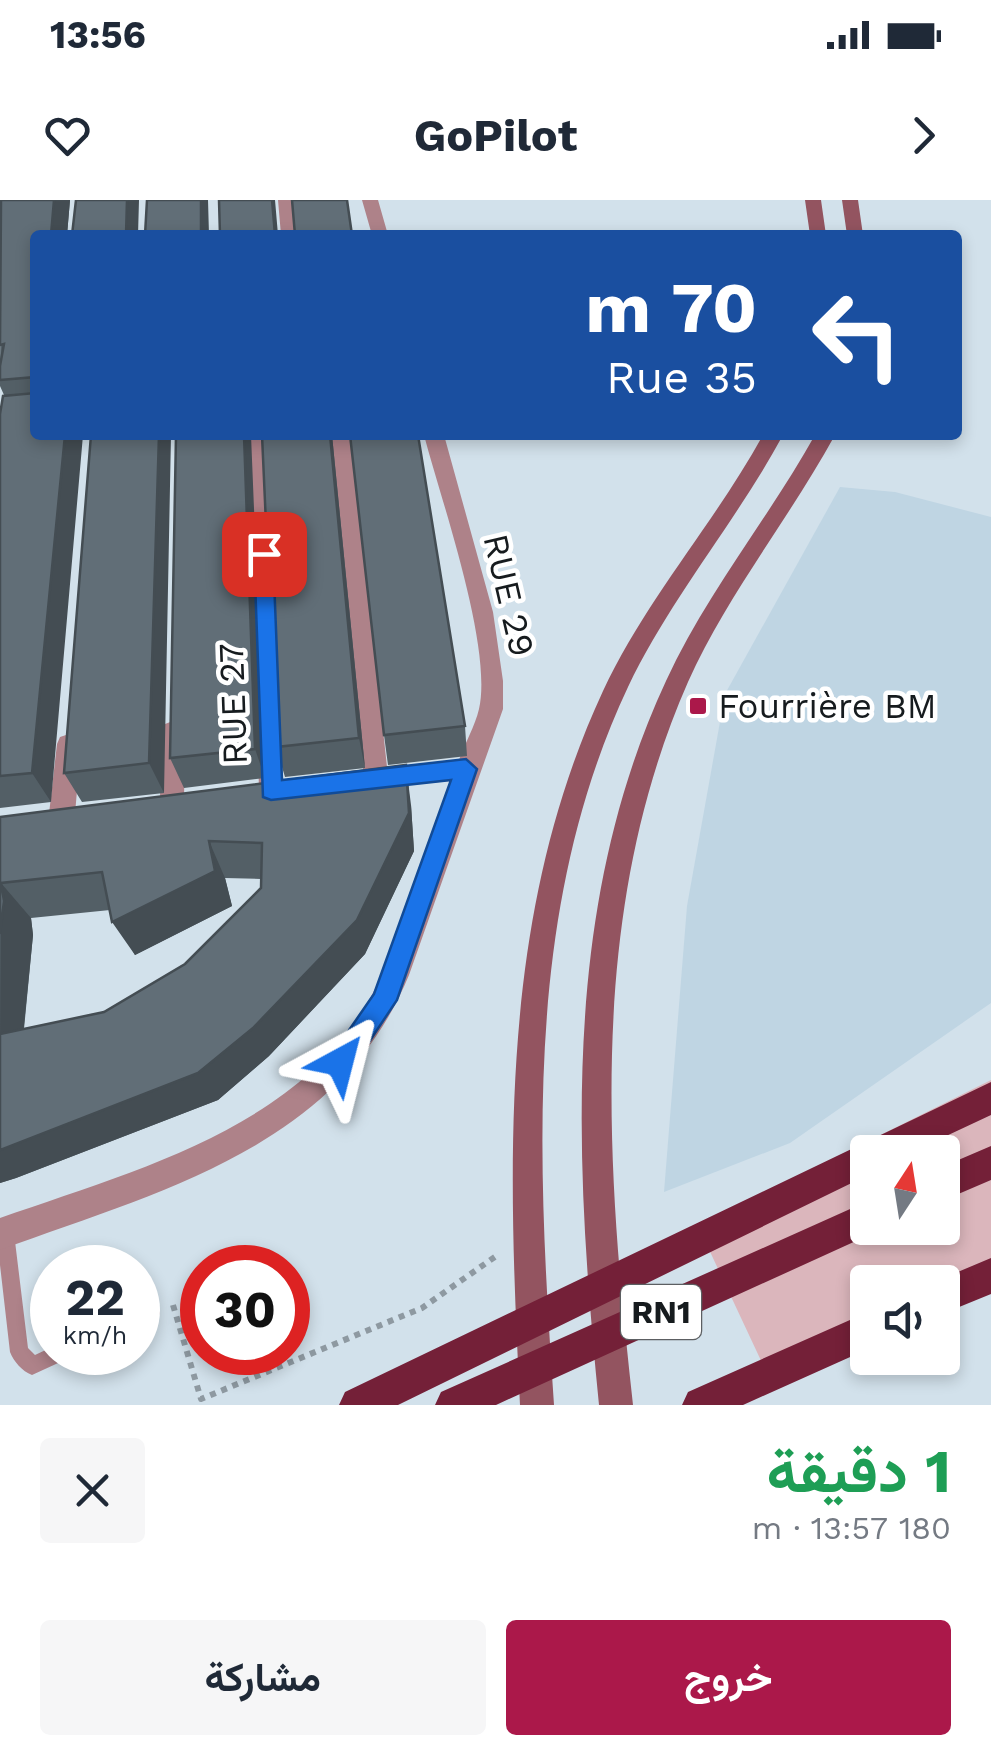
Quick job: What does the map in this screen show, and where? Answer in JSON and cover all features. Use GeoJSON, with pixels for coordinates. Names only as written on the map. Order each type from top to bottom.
{"type":"FeatureCollection","features":[{"type":"Feature","properties":{"kind":"highway"},"geometry":{"type":"LineString","coordinates":[[913,1135],[991,1098]]}},
{"type":"Feature","properties":{"kind":"highway"},"geometry":{"type":"LineString","coordinates":[[960,1176],[991,1162]]}},
{"type":"Feature","properties":{"kind":"highway"},"geometry":{"type":"LineString","coordinates":[[358,1405],[850,1166]]}},
{"type":"Feature","properties":{"kind":"highway","name":"RN1"},"geometry":{"type":"LineString","coordinates":[[454,1405],[850,1226]]}},
{"type":"Feature","properties":{"kind":"highway"},"geometry":{"type":"LineString","coordinates":[[960,1289],[991,1276]]}},
{"type":"Feature","properties":{"kind":"highway"},"geometry":{"type":"LineString","coordinates":[[701,1405],[850,1338]]}},
{"type":"Feature","properties":{"kind":"main road"},"geometry":{"type":"LineString","coordinates":[[813,200],[817,230]]}},
{"type":"Feature","properties":{"kind":"main road"},"geometry":{"type":"LineString","coordinates":[[850,200],[854,230]]}},
{"type":"Feature","properties":{"kind":"main road"},"geometry":{"type":"LineString","coordinates":[[536,1405],[529,1278],[528,1028],[551,888],[574,797],[628,664],[669,592],[748,480],[770,440]]}},
{"type":"Feature","properties":{"kind":"main road"},"geometry":{"type":"LineString","coordinates":[[616,1405],[600,1266],[592,1108],[608,931],[632,812],[646,761],[678,680],[822,440]]}},
{"type":"Feature","properties":{"kind":"street"},"geometry":{"type":"LineString","coordinates":[[286,200],[289,230]]}},
{"type":"Feature","properties":{"kind":"street"},"geometry":{"type":"LineString","coordinates":[[370,200],[379,230]]}},
{"type":"Feature","properties":{"kind":"street","name":"RUE 27"},"geometry":{"type":"LineString","coordinates":[[260,440],[270,790]]}},
{"type":"Feature","properties":{"kind":"street"},"geometry":{"type":"LineString","coordinates":[[341,440],[368,780],[466,769]]}},
{"type":"Feature","properties":{"kind":"street","name":"RUE 29"},"geometry":{"type":"LineString","coordinates":[[3,1233],[223,1148],[274,1120],[320,1084],[353,1048],[384,1000],[466,769],[492,710],[494,680],[435,440]]}},
{"type":"Feature","properties":{"kind":"street"},"geometry":{"type":"LineString","coordinates":[[173,801],[174,704]]}},
{"type":"Feature","properties":{"kind":"street"},"geometry":{"type":"LineString","coordinates":[[31,818],[71,813],[71,719]]}},
{"type":"Feature","properties":{"kind":"lane"},"geometry":{"type":"LineString","coordinates":[[3,1233],[19,1352],[30,1364]]}},
{"type":"Feature","properties":{"kind":"path"},"geometry":{"type":"LineString","coordinates":[[160,1310],[176,1304],[202,1399],[422,1308],[495,1256]]}},
{"type":"Feature","properties":{"kind":"shaded area"},"geometry":{"type":"Polygon","coordinates":[[[840,487],[895,492],[991,517],[991,1003],[790,1143],[664,1192],[687,906],[725,694],[840,487]]]}},
{"type":"Feature","properties":{"kind":"shaded area"},"geometry":{"type":"Polygon","coordinates":[[[991,1080],[991,1278],[960,1279],[960,1265],[850,1265],[850,1345],[771,1382],[698,1226],[850,1150],[850,1245],[960,1245],[960,1135],[881,1135],[991,1080]]]}},
{"type":"Feature","properties":{"kind":"building"},"geometry":{"type":"Polygon","coordinates":[[[1,200],[54,200],[51,230],[30,230],[30,377],[0,380],[4,344],[0,345],[1,200]]]}},
{"type":"Feature","properties":{"kind":"building"},"geometry":{"type":"Polygon","coordinates":[[[76,200],[127,200],[126,230],[73,230],[76,200]]]}},
{"type":"Feature","properties":{"kind":"building"},"geometry":{"type":"Polygon","coordinates":[[[147,200],[201,200],[201,230],[145,230],[147,200]]]}},
{"type":"Feature","properties":{"kind":"building"},"geometry":{"type":"Polygon","coordinates":[[[219,200],[272,200],[275,230],[220,230],[219,200]]]}},
{"type":"Feature","properties":{"kind":"building"},"geometry":{"type":"Polygon","coordinates":[[[292,200],[347,200],[351,230],[295,230],[292,200]]]}},
{"type":"Feature","properties":{"kind":"building"},"geometry":{"type":"Polygon","coordinates":[[[30,393],[30,440],[65,440],[32,773],[0,776],[0,414],[3,396],[30,393]]]}},
{"type":"Feature","properties":{"kind":"building"},"geometry":{"type":"Polygon","coordinates":[[[91,440],[159,440],[149,763],[64,773],[91,440]]]}},
{"type":"Feature","properties":{"kind":"building"},"geometry":{"type":"Polygon","coordinates":[[[176,440],[244,440],[255,749],[170,758],[176,440]]]}},
{"type":"Feature","properties":{"kind":"building"},"geometry":{"type":"Polygon","coordinates":[[[262,440],[330,440],[359,738],[276,747],[262,440]]]}},
{"type":"Feature","properties":{"kind":"building"},"geometry":{"type":"Polygon","coordinates":[[[351,440],[419,440],[465,726],[384,735],[351,440]]]}},
{"type":"Feature","properties":{"kind":"building"},"geometry":{"type":"Polygon","coordinates":[[[406,765],[409,813],[357,920],[253,1028],[198,1073],[0,1150],[0,1034],[104,1012],[185,964],[261,888],[262,843],[209,841],[215,871],[112,922],[102,872],[1,883],[4,901],[0,934],[0,817],[406,765]]]}},
{"type":"Feature","properties":{"kind":"place","name":"Fourrière BM"},"geometry":{"type":"Point","coordinates":[698,706]}},
{"type":"Feature","properties":{"kind":"route"},"geometry":{"type":"LineString","coordinates":[[264,554],[271,790],[466,769],[384,1000],[340,1062]]}}]}
